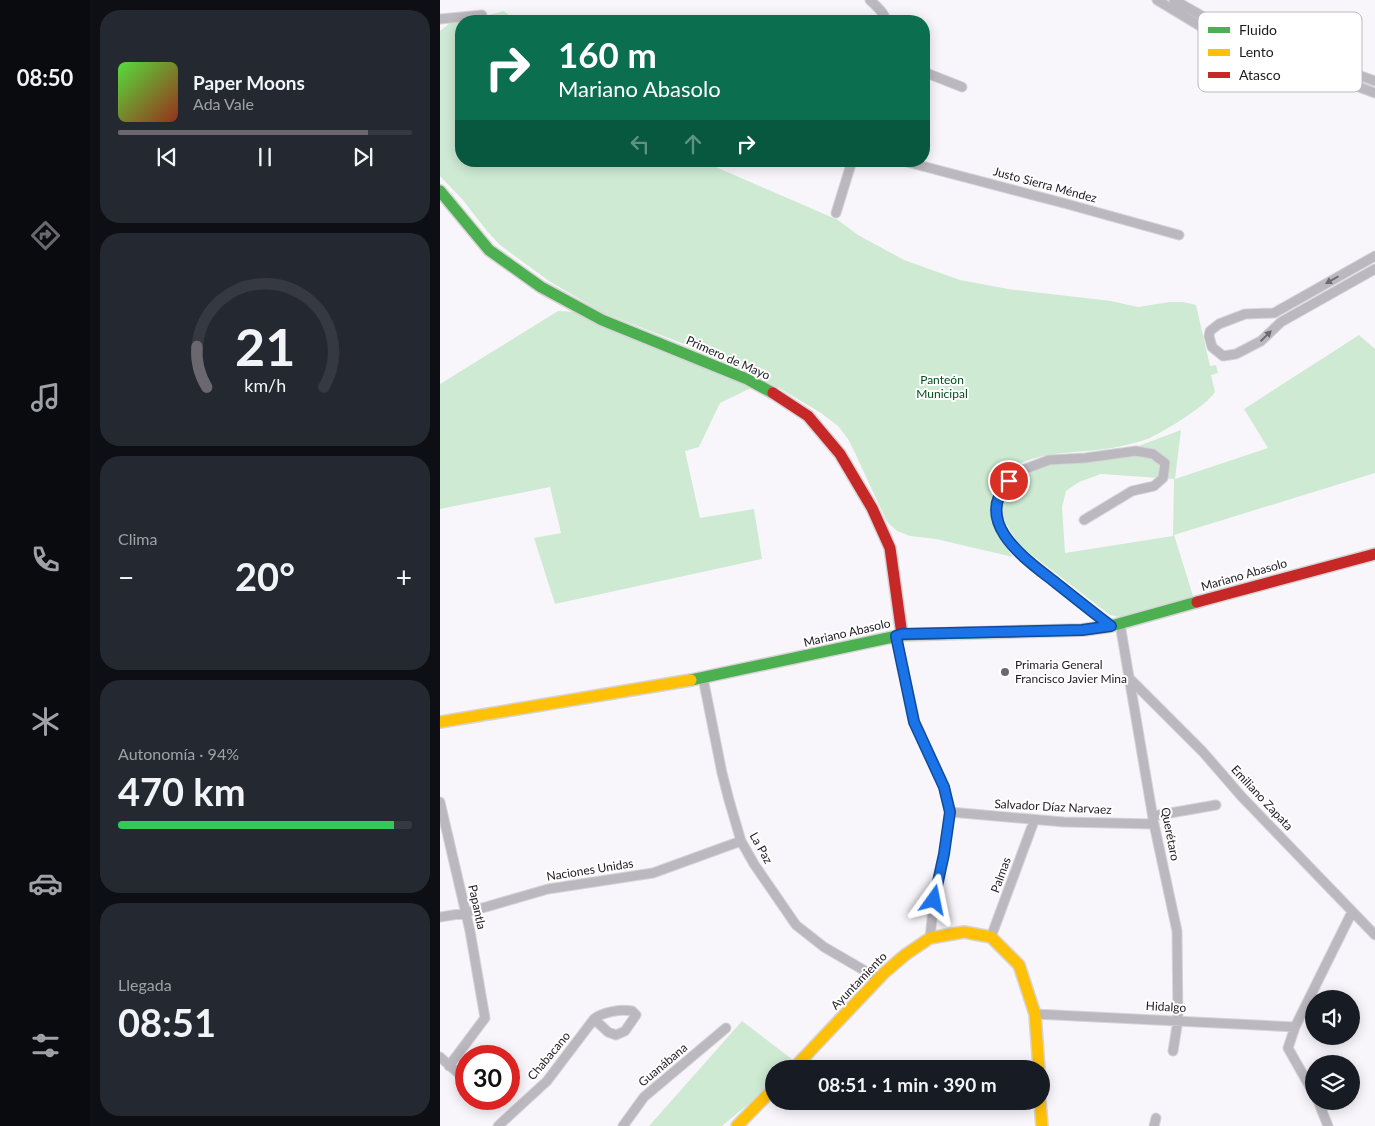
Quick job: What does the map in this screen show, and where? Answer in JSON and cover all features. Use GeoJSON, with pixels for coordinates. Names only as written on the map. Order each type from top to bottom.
{"type":"FeatureCollection","features":[{"type":"Feature","properties":{"kind":"street"},"geometry":{"type":"LineString","coordinates":[[870,0],[882,15]]}},
{"type":"Feature","properties":{"kind":"street"},"geometry":{"type":"LineString","coordinates":[[1156,0],[1198,21]]}},
{"type":"Feature","properties":{"kind":"street"},"geometry":{"type":"LineString","coordinates":[[1174,0],[1198,18]]}},
{"type":"Feature","properties":{"kind":"street"},"geometry":{"type":"LineString","coordinates":[[440,19],[455,18]]}},
{"type":"Feature","properties":{"kind":"street"},"geometry":{"type":"LineString","coordinates":[[930,74],[962,87]]}},
{"type":"Feature","properties":{"kind":"street"},"geometry":{"type":"LineString","coordinates":[[1362,76],[1375,81]]}},
{"type":"Feature","properties":{"kind":"street"},"geometry":{"type":"LineString","coordinates":[[1362,88],[1375,93]]}},
{"type":"Feature","properties":{"kind":"street"},"geometry":{"type":"LineString","coordinates":[[836,213],[850,167]]}},
{"type":"Feature","properties":{"kind":"street","name":"Justo Sierra Méndez"},"geometry":{"type":"LineString","coordinates":[[925,167],[1179,235]]}},
{"type":"Feature","properties":{"kind":"street","name":"Primero de Mayo"},"geometry":{"type":"LineString","coordinates":[[440,191],[490,250],[541,287],[602,320],[747,379],[779,396],[808,416],[840,454],[872,508],[885,535],[890,548],[899,635]]}},
{"type":"Feature","properties":{"kind":"street"},"geometry":{"type":"LineString","coordinates":[[1375,256],[1274,313],[1246,314],[1219,324],[1210,331],[1209,336],[1212,347],[1223,356],[1236,354],[1261,341],[1281,322],[1375,269]]}},
{"type":"Feature","properties":{"kind":"street"},"geometry":{"type":"LineString","coordinates":[[1274,313],[1281,322]]}},
{"type":"Feature","properties":{"kind":"street"},"geometry":{"type":"LineString","coordinates":[[1084,520],[1132,491],[1154,486],[1163,478],[1165,463],[1153,454],[1136,451],[1085,458],[1049,460],[1017,472],[1001,490],[997,508],[999,524],[1008,541],[1021,555],[1115,625]]}},
{"type":"Feature","properties":{"kind":"street","name":"Mariano Abasolo"},"geometry":{"type":"LineString","coordinates":[[440,722],[703,678],[899,635],[1082,630],[1115,625],[1375,554]]}},
{"type":"Feature","properties":{"kind":"street","name":"Querétaro"},"geometry":{"type":"LineString","coordinates":[[1115,625],[1130,679],[1154,820],[1177,931],[1178,1020],[1173,1051]]}},
{"type":"Feature","properties":{"kind":"street"},"geometry":{"type":"LineString","coordinates":[[899,635],[914,722],[944,787],[950,812],[944,854],[934,900],[930,938]]}},
{"type":"Feature","properties":{"kind":"street","name":"La Paz"},"geometry":{"type":"LineString","coordinates":[[703,678],[722,773],[741,841],[754,864],[796,925],[824,947],[879,979]]}},
{"type":"Feature","properties":{"kind":"street","name":"Emiliano Zapata"},"geometry":{"type":"LineString","coordinates":[[1130,679],[1203,752],[1242,797],[1375,935]]}},
{"type":"Feature","properties":{"kind":"street","name":"Papantla"},"geometry":{"type":"LineString","coordinates":[[440,802],[466,913],[486,1018],[449,1066]]}},
{"type":"Feature","properties":{"kind":"street","name":"Salvador Díaz Narvaez"},"geometry":{"type":"LineString","coordinates":[[950,812],[1034,820],[1154,820],[1216,805]]}},
{"type":"Feature","properties":{"kind":"street","name":"Palmas"},"geometry":{"type":"LineString","coordinates":[[991,938],[1034,820]]}},
{"type":"Feature","properties":{"kind":"street","name":"Naciones Unidas"},"geometry":{"type":"LineString","coordinates":[[440,917],[466,913],[548,889],[653,873],[741,841]]}},
{"type":"Feature","properties":{"kind":"street"},"geometry":{"type":"LineString","coordinates":[[1305,1078],[1288,1048],[1295,1028],[1352,912]]}},
{"type":"Feature","properties":{"kind":"street","name":"Ayuntamiento"},"geometry":{"type":"LineString","coordinates":[[802,1060],[879,979],[905,955],[930,938],[964,932],[991,938],[1006,950],[1019,965],[1035,1014],[1038,1060]]}},
{"type":"Feature","properties":{"kind":"street","name":"Hidalgo"},"geometry":{"type":"LineString","coordinates":[[1035,1014],[1178,1020],[1295,1028]]}},
{"type":"Feature","properties":{"kind":"street","name":"Chabacano"},"geometry":{"type":"LineString","coordinates":[[498,1126],[547,1081],[594,1020]]}},
{"type":"Feature","properties":{"kind":"street","name":"Guanábana"},"geometry":{"type":"LineString","coordinates":[[622,1126],[644,1097],[726,1028]]}},
{"type":"Feature","properties":{"kind":"street"},"geometry":{"type":"LineString","coordinates":[[440,1057],[455,1071]]}},
{"type":"Feature","properties":{"kind":"street"},"geometry":{"type":"LineString","coordinates":[[736,1126],[765,1097]]}},
{"type":"Feature","properties":{"kind":"street"},"geometry":{"type":"LineString","coordinates":[[1041,1110],[1042,1126]]}},
{"type":"Feature","properties":{"kind":"street"},"geometry":{"type":"LineString","coordinates":[[1322,1110],[1328,1126]]}},
{"type":"Feature","properties":{"kind":"green space","name":"Panteón Municipal"},"geometry":{"type":"Polygon","coordinates":[[[504,11],[509,15],[489,15],[504,11]]]}},
{"type":"Feature","properties":{"kind":"green space","name":"Panteón Municipal"},"geometry":{"type":"Polygon","coordinates":[[[455,19],[455,167],[716,167],[838,220],[858,235],[904,260],[960,280],[1008,289],[1111,301],[1138,307],[1170,302],[1196,305],[1210,366],[1216,365],[1218,373],[1211,375],[1215,392],[1194,411],[1150,438],[1117,447],[1047,455],[1021,463],[1010,470],[993,499],[991,517],[997,533],[1013,557],[936,539],[910,536],[897,531],[887,522],[848,439],[838,426],[821,413],[779,388],[710,354],[603,313],[549,281],[500,245],[487,231],[462,199],[440,176],[440,31],[455,19]]]}},
{"type":"Feature","properties":{"kind":"green space"},"geometry":{"type":"Polygon","coordinates":[[[558,311],[576,312],[751,388],[720,403],[699,447],[685,451],[700,518],[754,509],[762,559],[555,604],[534,538],[561,533],[550,487],[440,509],[440,384],[558,311]]]}},
{"type":"Feature","properties":{"kind":"green space"},"geometry":{"type":"Polygon","coordinates":[[[1359,335],[1375,349],[1375,473],[1174,535],[1194,599],[1125,618],[1110,615],[1019,545],[1005,522],[1001,507],[1005,490],[1016,476],[1035,466],[1125,451],[1181,430],[1175,479],[1268,448],[1244,409],[1359,335]],[[1101,474],[1079,482],[1066,491],[1062,507],[1065,553],[1173,536],[1174,479],[1101,474]]]}},
{"type":"Feature","properties":{"kind":"green space"},"geometry":{"type":"Polygon","coordinates":[[[742,1021],[793,1060],[765,1060],[765,1090],[722,1126],[649,1126],[742,1021]]]}},
{"type":"Feature","properties":{"kind":"traffic: fast"},"geometry":{"type":"LineString","coordinates":[[440,191],[489,250],[541,287],[602,320],[747,379],[773,393]]}},
{"type":"Feature","properties":{"kind":"traffic: fast"},"geometry":{"type":"LineString","coordinates":[[691,680],[902,635],[1082,630],[1111,626],[1197,602]]}},
{"type":"Feature","properties":{"kind":"traffic: slow"},"geometry":{"type":"LineString","coordinates":[[440,722],[691,680]]}},
{"type":"Feature","properties":{"kind":"traffic: slow"},"geometry":{"type":"LineString","coordinates":[[802,1060],[884,973],[905,955],[930,938],[964,932],[991,937],[1019,965],[1035,1014],[1038,1060]]}},
{"type":"Feature","properties":{"kind":"traffic: slow"},"geometry":{"type":"LineString","coordinates":[[737,1126],[765,1097]]}},
{"type":"Feature","properties":{"kind":"traffic: slow"},"geometry":{"type":"LineString","coordinates":[[1041,1110],[1042,1126]]}},
{"type":"Feature","properties":{"kind":"traffic: jam"},"geometry":{"type":"LineString","coordinates":[[773,393],[808,416],[840,454],[872,508],[890,548],[902,635]]}},
{"type":"Feature","properties":{"kind":"traffic: jam"},"geometry":{"type":"LineString","coordinates":[[1197,602],[1375,554]]}},
{"type":"Feature","properties":{"kind":"place","name":"Primaria General Francisco Javier Mina"},"geometry":{"type":"Point","coordinates":[1005,672]}},
{"type":"Feature","properties":{"kind":"route"},"geometry":{"type":"LineString","coordinates":[[934,900],[944,854],[950,812],[944,787],[914,722],[896,636],[902,634],[1082,630],[1111,626],[1021,555],[1008,541],[999,524],[997,508],[1001,490],[1009,481]]}}]}
